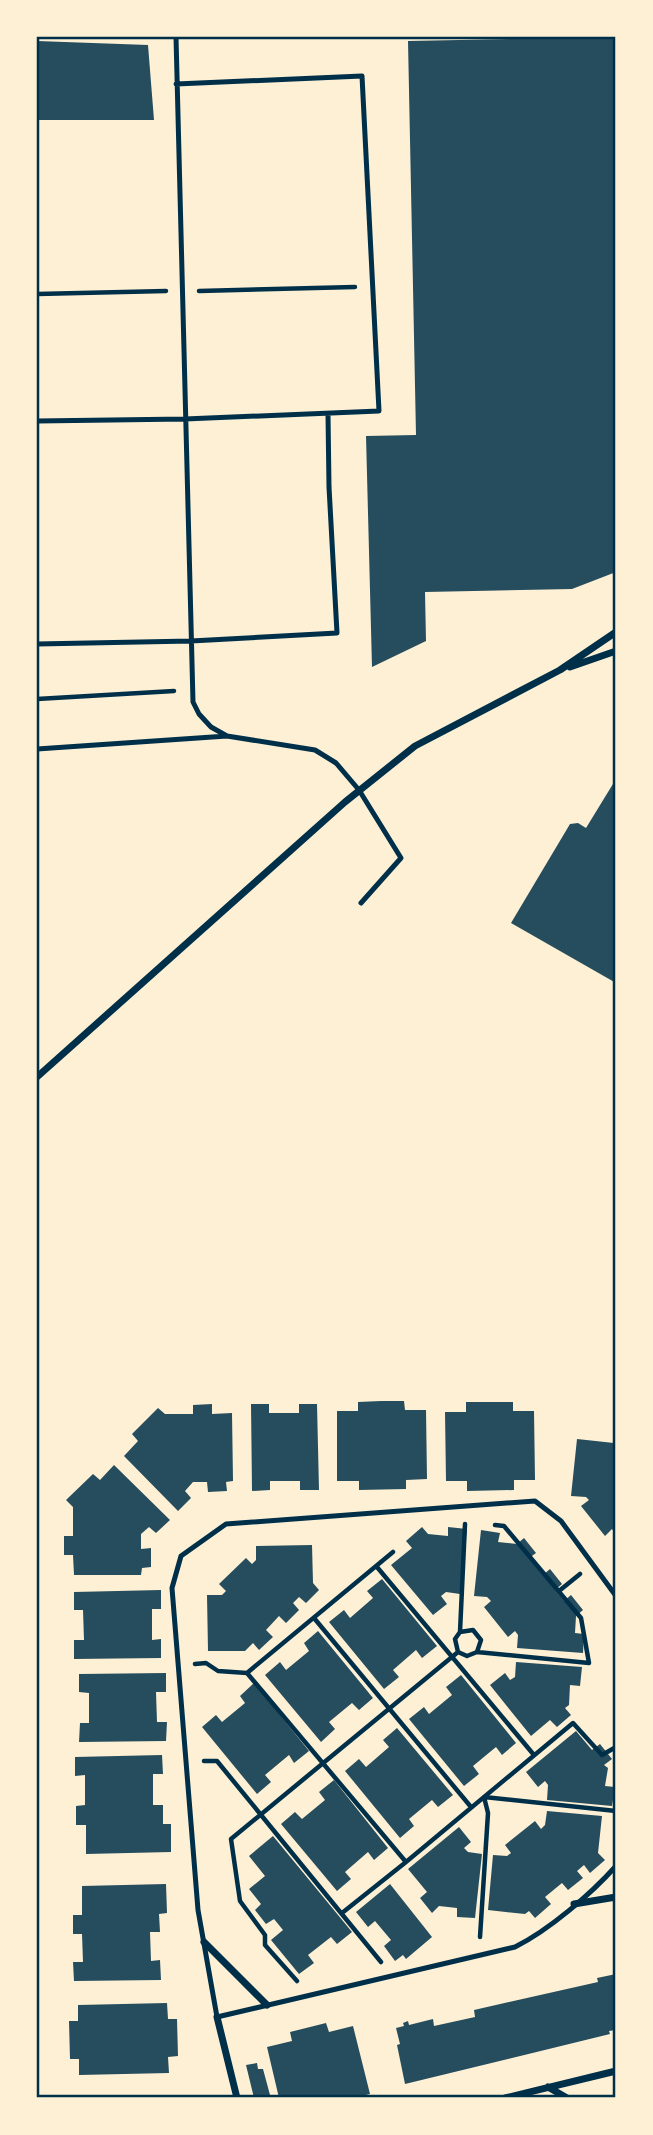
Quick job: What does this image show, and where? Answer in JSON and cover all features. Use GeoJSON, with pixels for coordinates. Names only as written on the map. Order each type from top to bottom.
{"type":"FeatureCollection","features":[{"type":"Feature","properties":{"kind":"street"},"geometry":{"type":"LineString","coordinates":[[37,1077],[359,790],[415,746],[560,670],[616,632]]}},
{"type":"Feature","properties":{"kind":"street"},"geometry":{"type":"LineString","coordinates":[[560,670],[616,651]]}},
{"type":"Feature","properties":{"kind":"street"},"geometry":{"type":"LineString","coordinates":[[574,1904],[616,1897]]}},
{"type":"Feature","properties":{"kind":"street"},"geometry":{"type":"LineString","coordinates":[[204,1942],[267,2005]]}},
{"type":"Feature","properties":{"kind":"street"},"geometry":{"type":"LineString","coordinates":[[217,2017],[237,2098]]}},
{"type":"Feature","properties":{"kind":"street"},"geometry":{"type":"LineString","coordinates":[[505,2098],[616,2071]]}},
{"type":"Feature","properties":{"kind":"street"},"geometry":{"type":"LineString","coordinates":[[548,2088],[567,2098]]}},
{"type":"Feature","properties":{"kind":"lane"},"geometry":{"type":"LineString","coordinates":[[176,37],[193,702],[199,714],[211,727],[227,736]]}},
{"type":"Feature","properties":{"kind":"lane"},"geometry":{"type":"LineString","coordinates":[[37,421],[185,419],[379,411],[362,76],[176,84]]}},
{"type":"Feature","properties":{"kind":"lane"},"geometry":{"type":"LineString","coordinates":[[37,644],[191,641],[337,633],[328,414]]}},
{"type":"Feature","properties":{"kind":"lane"},"geometry":{"type":"LineString","coordinates":[[37,749],[227,736],[315,750],[336,763],[359,790],[401,858],[361,903]]}},
{"type":"Feature","properties":{"kind":"lane"},"geometry":{"type":"LineString","coordinates":[[616,1596],[561,1521],[535,1501],[226,1524],[181,1556],[172,1588],[198,1910],[217,2017],[515,1947],[536,1937],[616,1866]]}},
{"type":"Feature","properties":{"kind":"path"},"geometry":{"type":"LineString","coordinates":[[37,295],[373,286]]}},
{"type":"Feature","properties":{"kind":"path"},"geometry":{"type":"LineString","coordinates":[[37,699],[193,690]]}},
{"type":"Feature","properties":{"kind":"path"},"geometry":{"type":"LineString","coordinates":[[458,1652],[455,1639],[460,1632],[467,1506]]}},
{"type":"Feature","properties":{"kind":"path"},"geometry":{"type":"LineString","coordinates":[[465,1522],[478,1523]]}},
{"type":"Feature","properties":{"kind":"path"},"geometry":{"type":"LineString","coordinates":[[458,1652],[467,1656],[477,1652],[589,1662],[582,1618],[504,1526],[491,1525]]}},
{"type":"Feature","properties":{"kind":"path"},"geometry":{"type":"LineString","coordinates":[[178,1664],[206,1663],[218,1671],[247,1672],[393,1552]]}},
{"type":"Feature","properties":{"kind":"path"},"geometry":{"type":"LineString","coordinates":[[377,1567],[534,1755]]}},
{"type":"Feature","properties":{"kind":"path"},"geometry":{"type":"LineString","coordinates":[[314,1618],[471,1808]]}},
{"type":"Feature","properties":{"kind":"path"},"geometry":{"type":"LineString","coordinates":[[460,1632],[472,1630],[481,1640],[477,1652]]}},
{"type":"Feature","properties":{"kind":"path"},"geometry":{"type":"LineString","coordinates":[[299,1997],[297,1981],[265,1945],[265,1935],[240,1901],[231,1839],[458,1652]]}},
{"type":"Feature","properties":{"kind":"path"},"geometry":{"type":"LineString","coordinates":[[247,1672],[406,1863]]}},
{"type":"Feature","properties":{"kind":"path"},"geometry":{"type":"LineString","coordinates":[[342,1913],[573,1723],[602,1755],[616,1747]]}},
{"type":"Feature","properties":{"kind":"path"},"geometry":{"type":"LineString","coordinates":[[186,1761],[217,1761],[392,1976]]}},
{"type":"Feature","properties":{"kind":"path"},"geometry":{"type":"LineString","coordinates":[[484,1797],[616,1811]]}},
{"type":"Feature","properties":{"kind":"path"},"geometry":{"type":"LineString","coordinates":[[479,1955],[488,1813],[484,1797]]}},
{"type":"Feature","properties":{"kind":"building"},"geometry":{"type":"Polygon","coordinates":[[[616,37],[616,572],[572,589],[425,592],[426,641],[372,667],[366,436],[416,435],[408,41],[616,37]]]}},
{"type":"Feature","properties":{"kind":"building"},"geometry":{"type":"Polygon","coordinates":[[[37,41],[148,45],[154,120],[37,120],[37,41]]]}},
{"type":"Feature","properties":{"kind":"building"},"geometry":{"type":"Polygon","coordinates":[[[616,779],[616,983],[511,923],[570,824],[578,823],[586,828],[616,779]]]}},
{"type":"Feature","properties":{"kind":"building"},"geometry":{"type":"Polygon","coordinates":[[[404,1401],[405,1410],[426,1410],[427,1479],[406,1480],[406,1489],[359,1490],[359,1481],[337,1481],[337,1411],[358,1411],[358,1402],[404,1401]]]}},
{"type":"Feature","properties":{"kind":"building"},"geometry":{"type":"Polygon","coordinates":[[[466,1402],[513,1402],[513,1411],[534,1411],[535,1480],[514,1480],[514,1490],[467,1491],[467,1481],[446,1481],[445,1412],[466,1412],[466,1402]]]}},
{"type":"Feature","properties":{"kind":"building"},"geometry":{"type":"Polygon","coordinates":[[[212,1404],[212,1414],[232,1413],[233,1481],[226,1482],[227,1491],[208,1492],[207,1482],[193,1482],[185,1491],[191,1498],[178,1511],[124,1456],[138,1441],[132,1434],[158,1408],[165,1414],[193,1414],[193,1405],[212,1404]]]}},
{"type":"Feature","properties":{"kind":"building"},"geometry":{"type":"Polygon","coordinates":[[[251,1404],[269,1404],[269,1413],[299,1413],[299,1404],[317,1404],[319,1490],[300,1490],[300,1481],[270,1481],[270,1490],[252,1491],[251,1404]]]}},
{"type":"Feature","properties":{"kind":"building"},"geometry":{"type":"Polygon","coordinates":[[[577,1439],[616,1442],[616,1534],[612,1529],[605,1536],[581,1506],[589,1500],[586,1497],[571,1496],[577,1439]]]}},
{"type":"Feature","properties":{"kind":"building"},"geometry":{"type":"Polygon","coordinates":[[[114,1465],[170,1520],[156,1533],[149,1527],[141,1534],[141,1549],[151,1548],[151,1567],[142,1568],[141,1575],[74,1575],[73,1555],[64,1555],[64,1536],[73,1536],[73,1507],[66,1500],[93,1474],[100,1480],[114,1465]]]}},
{"type":"Feature","properties":{"kind":"building"},"geometry":{"type":"Polygon","coordinates":[[[422,1527],[428,1534],[448,1536],[448,1527],[467,1529],[460,1594],[446,1592],[441,1596],[447,1604],[433,1615],[391,1565],[412,1548],[406,1541],[422,1527]]]}},
{"type":"Feature","properties":{"kind":"building"},"geometry":{"type":"Polygon","coordinates":[[[481,1530],[500,1533],[498,1542],[517,1544],[524,1538],[536,1553],[529,1558],[543,1575],[550,1569],[562,1584],[555,1590],[564,1601],[571,1595],[583,1610],[576,1616],[575,1633],[584,1634],[583,1653],[517,1648],[518,1635],[515,1631],[508,1637],[484,1607],[491,1601],[487,1597],[474,1596],[481,1530]]]}},
{"type":"Feature","properties":{"kind":"building"},"geometry":{"type":"Polygon","coordinates":[[[312,1545],[313,1583],[319,1590],[306,1603],[299,1597],[293,1603],[299,1610],[286,1623],[279,1616],[266,1630],[273,1637],[259,1650],[253,1643],[245,1651],[208,1651],[207,1595],[222,1595],[226,1591],[219,1584],[246,1558],[252,1564],[256,1560],[256,1546],[312,1545]]]}},
{"type":"Feature","properties":{"kind":"building"},"geometry":{"type":"Polygon","coordinates":[[[382,1579],[437,1646],[422,1658],[416,1650],[393,1670],[399,1677],[384,1689],[329,1622],[344,1610],[350,1618],[373,1598],[367,1591],[382,1579]]]}},
{"type":"Feature","properties":{"kind":"building"},"geometry":{"type":"Polygon","coordinates":[[[161,1590],[161,1609],[152,1609],[152,1640],[161,1639],[161,1658],[74,1659],[74,1640],[84,1640],[83,1610],[74,1610],[74,1592],[161,1590]]]}},
{"type":"Feature","properties":{"kind":"building"},"geometry":{"type":"Polygon","coordinates":[[[318,1631],[373,1698],[359,1710],[352,1703],[329,1722],[335,1729],[321,1742],[265,1675],[280,1662],[286,1670],[309,1651],[304,1643],[318,1631]]]}},
{"type":"Feature","properties":{"kind":"building"},"geometry":{"type":"Polygon","coordinates":[[[516,1662],[582,1667],[580,1686],[570,1685],[569,1705],[565,1708],[571,1715],[557,1727],[550,1720],[531,1736],[490,1685],[505,1673],[510,1680],[515,1677],[516,1662]]]}},
{"type":"Feature","properties":{"kind":"building"},"geometry":{"type":"Polygon","coordinates":[[[166,1673],[166,1692],[156,1692],[157,1722],[167,1722],[166,1741],[79,1742],[80,1723],[89,1723],[89,1693],[79,1692],[79,1674],[166,1673]]]}},
{"type":"Feature","properties":{"kind":"building"},"geometry":{"type":"Polygon","coordinates":[[[461,1675],[516,1743],[502,1755],[496,1747],[473,1766],[479,1774],[464,1786],[409,1719],[424,1707],[429,1714],[452,1695],[446,1687],[461,1675]]]}},
{"type":"Feature","properties":{"kind":"building"},"geometry":{"type":"Polygon","coordinates":[[[254,1683],[309,1751],[294,1763],[289,1755],[265,1775],[271,1782],[257,1794],[202,1727],[216,1715],[222,1722],[245,1703],[240,1696],[254,1683]]]}},
{"type":"Feature","properties":{"kind":"building"},"geometry":{"type":"Polygon","coordinates":[[[397,1728],[453,1795],[438,1807],[432,1800],[409,1819],[414,1826],[400,1838],[345,1771],[359,1759],[366,1767],[389,1747],[383,1740],[397,1728]]]}},
{"type":"Feature","properties":{"kind":"building"},"geometry":{"type":"Polygon","coordinates":[[[576,1731],[592,1750],[600,1744],[612,1759],[604,1765],[608,1768],[605,1786],[615,1787],[612,1806],[547,1800],[548,1785],[545,1781],[538,1787],[526,1772],[576,1731]]]}},
{"type":"Feature","properties":{"kind":"building"},"geometry":{"type":"Polygon","coordinates":[[[162,1755],[163,1774],[153,1774],[153,1805],[163,1805],[163,1824],[171,1824],[171,1852],[86,1854],[86,1825],[76,1825],[76,1806],[85,1805],[85,1775],[75,1776],[75,1757],[162,1755]]]}},
{"type":"Feature","properties":{"kind":"building"},"geometry":{"type":"Polygon","coordinates":[[[334,1780],[388,1848],[374,1860],[368,1852],[345,1872],[351,1879],[337,1891],[281,1824],[295,1812],[302,1819],[325,1800],[319,1792],[334,1780]]]}},
{"type":"Feature","properties":{"kind":"building"},"geometry":{"type":"Polygon","coordinates":[[[547,1811],[602,1816],[598,1853],[605,1860],[590,1873],[584,1865],[577,1871],[583,1878],[568,1890],[562,1883],[545,1897],[551,1904],[535,1918],[529,1911],[525,1914],[488,1910],[493,1855],[507,1856],[511,1853],[505,1845],[535,1821],[541,1829],[545,1825],[547,1811]]]}},
{"type":"Feature","properties":{"kind":"building"},"geometry":{"type":"Polygon","coordinates":[[[459,1827],[471,1842],[464,1848],[468,1852],[482,1854],[475,1918],[457,1917],[457,1908],[439,1906],[432,1913],[420,1898],[427,1892],[408,1869],[459,1827]]]}},
{"type":"Feature","properties":{"kind":"building"},"geometry":{"type":"Polygon","coordinates":[[[273,1836],[352,1932],[337,1944],[331,1937],[308,1955],[314,1963],[299,1974],[271,1940],[283,1930],[274,1919],[266,1924],[255,1910],[261,1904],[249,1889],[265,1876],[249,1856],[273,1836]]]}},
{"type":"Feature","properties":{"kind":"building"},"geometry":{"type":"Polygon","coordinates":[[[166,1884],[167,1913],[159,1914],[160,1932],[150,1932],[151,1961],[160,1960],[161,1980],[74,1981],[73,1962],[83,1962],[82,1934],[73,1934],[73,1915],[82,1915],[82,1886],[166,1884]]]}},
{"type":"Feature","properties":{"kind":"building"},"geometry":{"type":"Polygon","coordinates":[[[390,1884],[432,1937],[406,1959],[403,1955],[395,1961],[384,1946],[391,1940],[375,1921],[368,1927],[356,1912],[390,1884]]]}},
{"type":"Feature","properties":{"kind":"building"},"geometry":{"type":"Polygon","coordinates":[[[616,1974],[616,2030],[609,2031],[610,2034],[405,2084],[396,2028],[404,2026],[403,2023],[408,2021],[409,2025],[433,2019],[434,2026],[475,2017],[474,2010],[598,1982],[597,1978],[616,1974]]]}},
{"type":"Feature","properties":{"kind":"building"},"geometry":{"type":"Polygon","coordinates":[[[167,2003],[168,2019],[177,2019],[178,2056],[168,2057],[169,2073],[79,2075],[79,2059],[70,2059],[69,2021],[78,2021],[78,2005],[167,2003]]]}},
{"type":"Feature","properties":{"kind":"building"},"geometry":{"type":"Polygon","coordinates":[[[326,2023],[329,2032],[353,2026],[370,2094],[353,2098],[279,2098],[267,2047],[292,2041],[290,2032],[326,2023]]]}},
{"type":"Feature","properties":{"kind":"building"},"geometry":{"type":"Polygon","coordinates":[[[257,2063],[258,2069],[263,2069],[270,2095],[254,2098],[246,2065],[257,2063]]]}}]}
